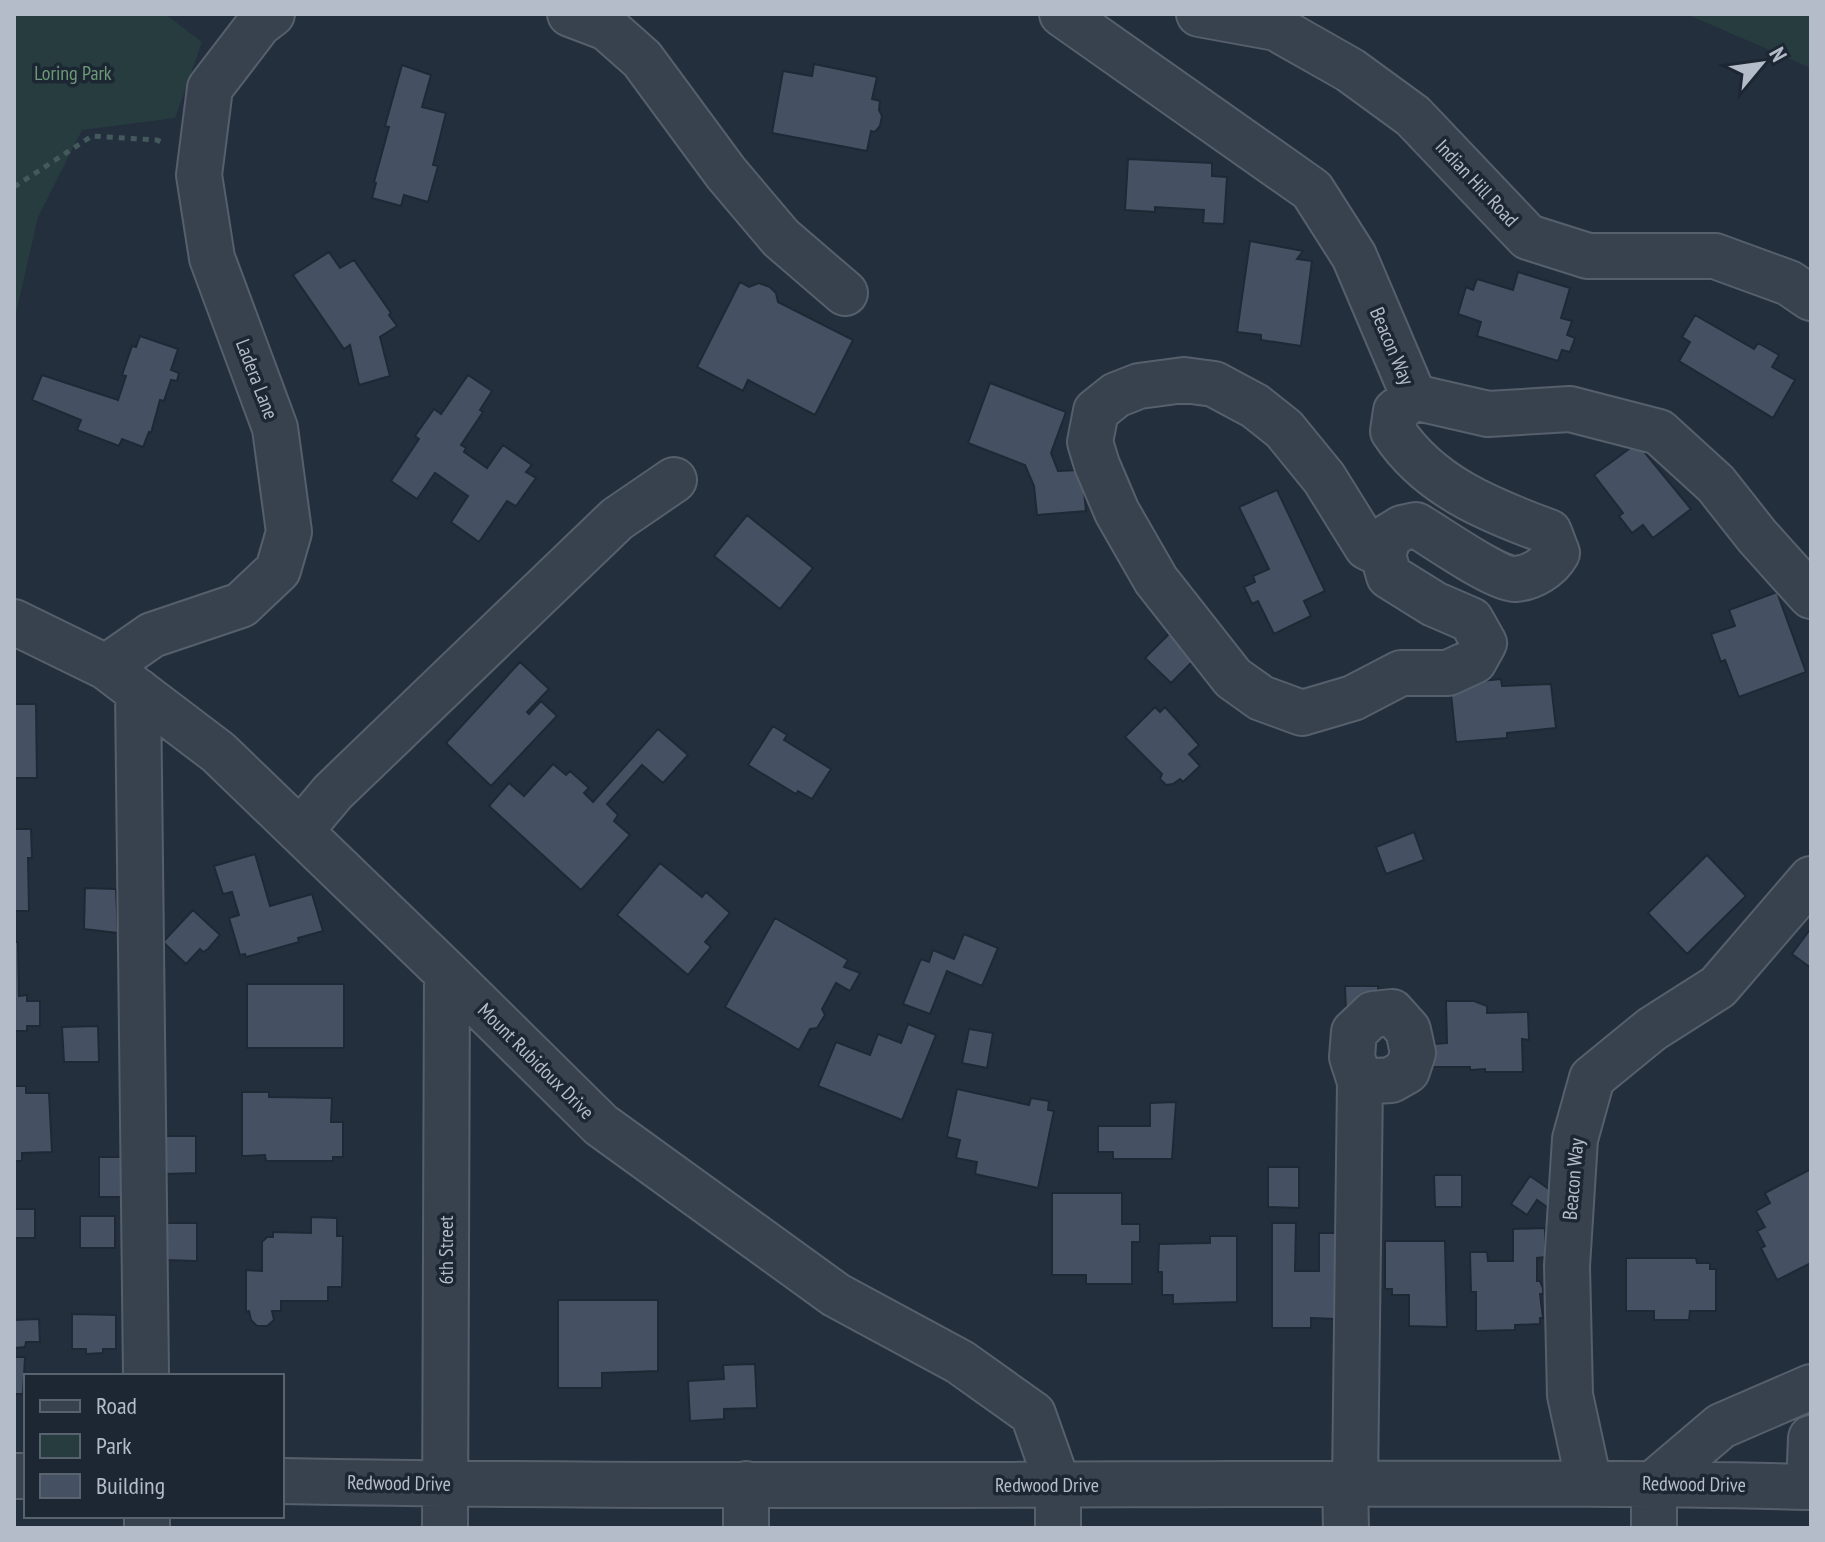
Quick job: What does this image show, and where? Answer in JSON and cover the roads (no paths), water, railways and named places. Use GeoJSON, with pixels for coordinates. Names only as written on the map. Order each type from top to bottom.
{"type":"FeatureCollection","features":[{"type":"Feature","properties":{"kind":"street","name":"Ladera Lane"},"geometry":{"type":"LineString","coordinates":[[122,679],[152,635],[241,605],[278,570],[289,532],[275,428],[212,258],[199,175],[210,88],[259,24],[272,14]]}},
{"type":"Feature","properties":{"kind":"street"},"geometry":{"type":"LineString","coordinates":[[570,14],[607,28],[642,59],[726,173],[781,238],[845,293]]}},
{"type":"Feature","properties":{"kind":"street","name":"Beacon Way"},"geometry":{"type":"LineString","coordinates":[[1062,14],[1312,190],[1354,256],[1414,397],[1488,414],[1570,409],[1659,432],[1716,484],[1811,596]]}},
{"type":"Feature","properties":{"kind":"street"},"geometry":{"type":"LineString","coordinates":[[1199,14],[1270,21]]}},
{"type":"Feature","properties":{"kind":"street","name":"Indian Hill Road"},"geometry":{"type":"LineString","coordinates":[[1270,21],[1350,70],[1413,116],[1528,237],[1588,256],[1715,256],[1789,283],[1811,298]]}},
{"type":"Feature","properties":{"kind":"street"},"geometry":{"type":"LineString","coordinates":[[1383,555],[1367,547],[1324,478],[1284,429],[1255,406],[1214,384],[1184,380],[1139,386],[1116,395],[1096,411],[1090,442],[1097,465],[1117,512],[1156,580],[1233,678],[1261,698],[1302,713],[1353,698],[1401,673],[1448,673],[1474,661],[1484,643],[1471,620],[1434,604],[1389,576],[1383,555],[1389,536],[1402,528],[1416,525],[1483,566],[1513,579],[1532,575],[1551,564],[1557,553],[1549,532],[1501,515],[1437,481],[1404,449],[1393,431],[1396,411],[1414,397]]}},
{"type":"Feature","properties":{"kind":"street"},"geometry":{"type":"LineString","coordinates":[[301,830],[333,792],[617,519],[674,480]]}},
{"type":"Feature","properties":{"kind":"street","name":"Mount Rubidoux Drive"},"geometry":{"type":"LineString","coordinates":[[14,622],[122,679],[218,752],[601,1125],[836,1295],[960,1362],[1033,1414],[1058,1485],[1058,1528]]}},
{"type":"Feature","properties":{"kind":"street"},"geometry":{"type":"LineString","coordinates":[[122,679],[146,1374]]}},
{"type":"Feature","properties":{"kind":"street","name":"Beacon Way"},"geometry":{"type":"LineString","coordinates":[[1589,1483],[1570,1395],[1567,1266],[1575,1139],[1592,1078],[1652,1029],[1718,987],[1811,879]]}},
{"type":"Feature","properties":{"kind":"street","name":"6th Street"},"geometry":{"type":"LineString","coordinates":[[445,1528],[447,973]]}},
{"type":"Feature","properties":{"kind":"street"},"geometry":{"type":"LineString","coordinates":[[1346,1528],[1350,1484],[1360,1082]]}},
{"type":"Feature","properties":{"kind":"street"},"geometry":{"type":"LineString","coordinates":[[1654,1528],[1654,1483],[1721,1426],[1811,1387]]}},
{"type":"Feature","properties":{"kind":"street"},"geometry":{"type":"LineString","coordinates":[[1810,1487],[1811,1438]]}},
{"type":"Feature","properties":{"kind":"street","name":"Redwood Drive"},"geometry":{"type":"LineString","coordinates":[[284,1481],[1058,1485],[1654,1483],[1810,1487]]}},
{"type":"Feature","properties":{"kind":"street"},"geometry":{"type":"LineString","coordinates":[[746,1484],[746,1528]]}},
{"type":"Feature","properties":{"kind":"park label","name":"Loring Park"},"geometry":{"type":"Point","coordinates":[73,73]}}]}
